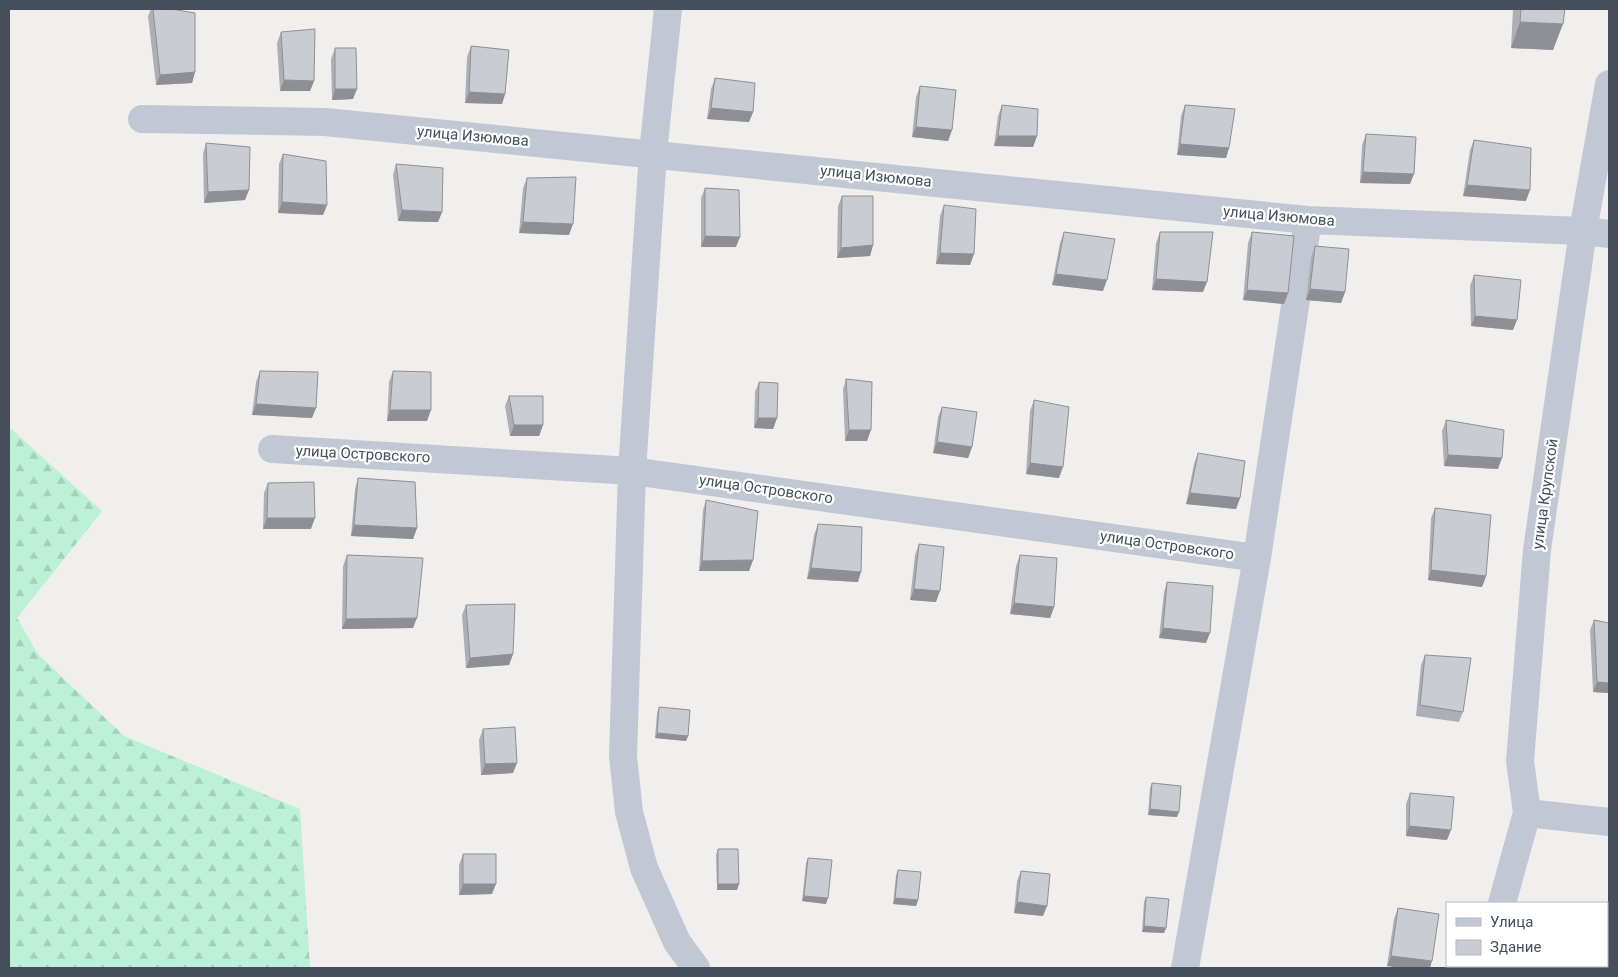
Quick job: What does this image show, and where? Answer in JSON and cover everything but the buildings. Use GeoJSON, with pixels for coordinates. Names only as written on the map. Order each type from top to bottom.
{"type":"FeatureCollection","features":[{"type":"Feature","properties":{"kind":"street"},"geometry":{"type":"LineString","coordinates":[[668,9],[653,153],[632,471],[623,756],[629,812],[648,876],[677,942],[696,968]]}},
{"type":"Feature","properties":{"kind":"street","name":"улица Крупской"},"geometry":{"type":"LineString","coordinates":[[1502,902],[1527,814],[1520,761],[1537,550],[1596,233],[1609,84]]}},
{"type":"Feature","properties":{"kind":"street","name":"улица Изюмова"},"geometry":{"type":"LineString","coordinates":[[142,119],[325,122],[653,153],[1308,220],[1596,233]]}},
{"type":"Feature","properties":{"kind":"street"},"geometry":{"type":"LineString","coordinates":[[1185,968],[1257,558],[1308,220]]}},
{"type":"Feature","properties":{"kind":"street","name":"улица Островского"},"geometry":{"type":"LineString","coordinates":[[272,449],[632,471],[1257,558]]}},
{"type":"Feature","properties":{"kind":"street"},"geometry":{"type":"LineString","coordinates":[[1527,814],[1609,822]]}},
{"type":"Feature","properties":{"kind":"green space"},"geometry":{"type":"Polygon","coordinates":[[[9,427],[102,511],[17,618],[38,654],[124,736],[300,809],[310,968],[9,968],[9,427]]]}}]}
